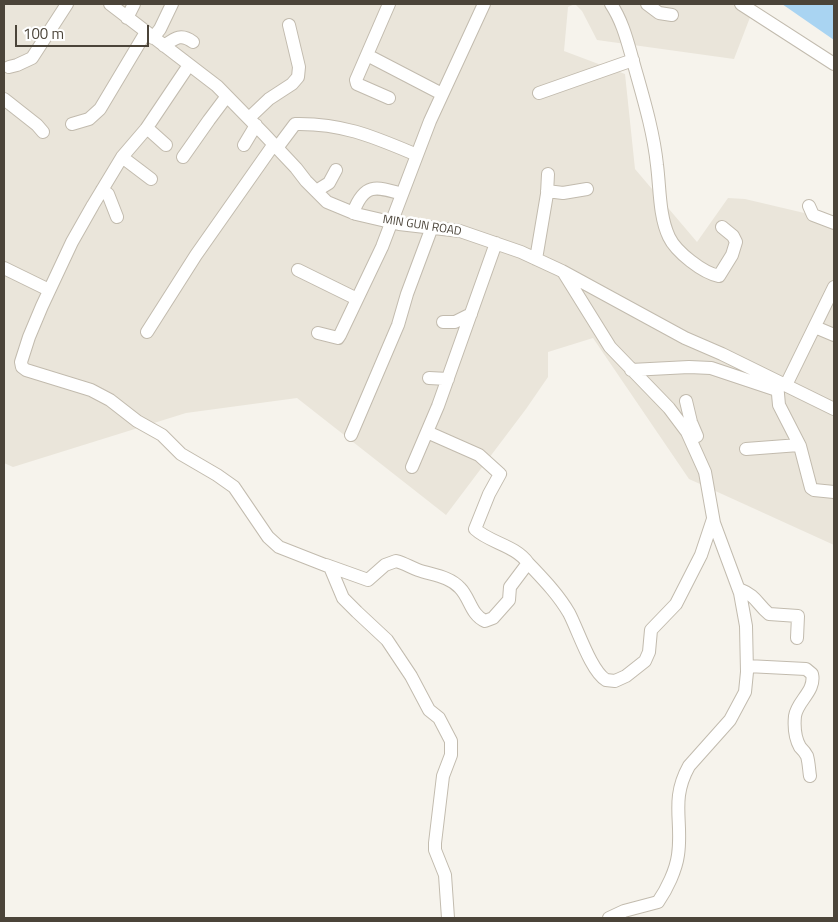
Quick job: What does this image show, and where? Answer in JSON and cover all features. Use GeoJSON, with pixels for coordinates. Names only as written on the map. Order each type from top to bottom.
{"type":"FeatureCollection","features":[{"type":"Feature","properties":{"kind":"street"},"geometry":{"type":"LineString","coordinates":[[9,67],[32,58],[67,4]]}},
{"type":"Feature","properties":{"kind":"street","name":"MIN GUN ROAD"},"geometry":{"type":"LineString","coordinates":[[110,4],[227,96],[327,202],[353,213],[392,222],[460,231],[536,259],[562,271],[678,334],[780,385],[834,409]]}},
{"type":"Feature","properties":{"kind":"street"},"geometry":{"type":"LineString","coordinates":[[127,18],[134,4]]}},
{"type":"Feature","properties":{"kind":"street"},"geometry":{"type":"LineString","coordinates":[[72,124],[89,119],[100,110],[150,35],[160,29],[172,4]]}},
{"type":"Feature","properties":{"kind":"street"},"geometry":{"type":"LineString","coordinates":[[389,4],[356,82],[389,98]]}},
{"type":"Feature","properties":{"kind":"street"},"geometry":{"type":"LineString","coordinates":[[318,332],[339,338],[392,222],[416,156],[442,94],[484,4]]}},
{"type":"Feature","properties":{"kind":"street"},"geometry":{"type":"LineString","coordinates":[[611,4],[622,26],[633,60],[650,126],[660,199],[668,236],[674,246],[689,260],[719,276],[732,255],[736,242],[733,236],[722,227]]}},
{"type":"Feature","properties":{"kind":"street"},"geometry":{"type":"LineString","coordinates":[[647,4],[659,13],[672,15]]}},
{"type":"Feature","properties":{"kind":"street"},"geometry":{"type":"LineString","coordinates":[[741,4],[834,64]]}},
{"type":"Feature","properties":{"kind":"street"},"geometry":{"type":"LineString","coordinates":[[244,145],[253,122],[269,99],[292,84],[298,77],[299,67],[289,25]]}},
{"type":"Feature","properties":{"kind":"street"},"geometry":{"type":"LineString","coordinates":[[164,46],[180,36],[193,42]]}},
{"type":"Feature","properties":{"kind":"street"},"geometry":{"type":"LineString","coordinates":[[368,55],[442,94]]}},
{"type":"Feature","properties":{"kind":"street"},"geometry":{"type":"LineString","coordinates":[[539,93],[633,60]]}},
{"type":"Feature","properties":{"kind":"street"},"geometry":{"type":"LineString","coordinates":[[189,65],[147,128],[122,157],[72,242],[29,337],[21,362],[23,369],[92,390],[110,400],[137,421],[162,435],[181,454],[234,487],[268,537],[279,547],[292,553],[368,580],[390,562],[404,563],[418,570],[454,582],[466,596],[477,616],[487,621],[493,618],[509,600],[510,588],[528,563]]}},
{"type":"Feature","properties":{"kind":"street"},"geometry":{"type":"LineString","coordinates":[[183,157],[227,96]]}},
{"type":"Feature","properties":{"kind":"street"},"geometry":{"type":"LineString","coordinates":[[4,99],[43,132]]}},
{"type":"Feature","properties":{"kind":"street"},"geometry":{"type":"LineString","coordinates":[[147,332],[196,255],[276,146],[296,124],[325,124],[356,131],[416,156]]}},
{"type":"Feature","properties":{"kind":"street"},"geometry":{"type":"LineString","coordinates":[[147,128],[166,145]]}},
{"type":"Feature","properties":{"kind":"street"},"geometry":{"type":"LineString","coordinates":[[122,157],[151,179]]}},
{"type":"Feature","properties":{"kind":"street"},"geometry":{"type":"LineString","coordinates":[[316,191],[329,183],[336,170]]}},
{"type":"Feature","properties":{"kind":"street"},"geometry":{"type":"LineString","coordinates":[[536,259],[548,174]]}},
{"type":"Feature","properties":{"kind":"street"},"geometry":{"type":"LineString","coordinates":[[353,213],[360,199],[375,187],[402,194]]}},
{"type":"Feature","properties":{"kind":"street"},"geometry":{"type":"LineString","coordinates":[[547,191],[564,193],[587,189]]}},
{"type":"Feature","properties":{"kind":"street"},"geometry":{"type":"LineString","coordinates":[[102,190],[110,198],[117,217]]}},
{"type":"Feature","properties":{"kind":"street"},"geometry":{"type":"LineString","coordinates":[[809,206],[813,215],[834,223]]}},
{"type":"Feature","properties":{"kind":"street"},"geometry":{"type":"LineString","coordinates":[[351,435],[398,325],[407,294],[432,227]]}},
{"type":"Feature","properties":{"kind":"street"},"geometry":{"type":"LineString","coordinates":[[412,467],[448,379],[496,243]]}},
{"type":"Feature","properties":{"kind":"street"},"geometry":{"type":"LineString","coordinates":[[4,268],[50,290]]}},
{"type":"Feature","properties":{"kind":"street"},"geometry":{"type":"LineString","coordinates":[[298,270],[357,299]]}},
{"type":"Feature","properties":{"kind":"street"},"geometry":{"type":"LineString","coordinates":[[562,271],[610,347],[669,408],[693,443],[705,472],[713,519],[739,590],[746,626],[746,683],[740,704],[730,720],[688,766],[680,785],[677,807],[678,857],[671,876],[660,898],[654,904],[624,911],[609,918]]}},
{"type":"Feature","properties":{"kind":"street"},"geometry":{"type":"LineString","coordinates":[[834,287],[815,328],[780,385],[777,398],[799,445],[811,488],[834,492]]}},
{"type":"Feature","properties":{"kind":"street"},"geometry":{"type":"LineString","coordinates":[[443,322],[455,322],[471,314]]}},
{"type":"Feature","properties":{"kind":"street"},"geometry":{"type":"LineString","coordinates":[[815,328],[834,335]]}},
{"type":"Feature","properties":{"kind":"street"},"geometry":{"type":"LineString","coordinates":[[631,370],[711,368],[780,385]]}},
{"type":"Feature","properties":{"kind":"street"},"geometry":{"type":"LineString","coordinates":[[429,378],[448,379]]}},
{"type":"Feature","properties":{"kind":"street"},"geometry":{"type":"LineString","coordinates":[[686,401],[691,422],[697,434],[693,443]]}},
{"type":"Feature","properties":{"kind":"street"},"geometry":{"type":"LineString","coordinates":[[427,432],[479,455],[499,472],[499,477],[489,494],[476,530],[494,542],[510,548],[528,563],[555,591],[569,614],[597,671],[606,680],[615,681],[640,666],[648,657],[652,630],[676,604],[701,555],[713,519]]}},
{"type":"Feature","properties":{"kind":"street"},"geometry":{"type":"LineString","coordinates":[[746,449],[799,445]]}},
{"type":"Feature","properties":{"kind":"street"},"geometry":{"type":"LineString","coordinates":[[326,565],[333,573],[343,598],[391,645],[411,676],[429,710],[439,718],[451,741],[451,755],[443,776],[434,842],[435,850],[445,875],[448,918]]}},
{"type":"Feature","properties":{"kind":"street"},"geometry":{"type":"LineString","coordinates":[[739,590],[756,598],[769,614],[798,616],[798,638]]}},
{"type":"Feature","properties":{"kind":"street"},"geometry":{"type":"LineString","coordinates":[[747,666],[806,669],[812,674],[808,693],[799,705],[795,718],[796,734],[799,744],[807,757],[810,776]]}},
{"type":"Feature","properties":{"kind":"shaded area"},"geometry":{"type":"Polygon","coordinates":[[[4,4],[575,4],[568,7],[564,51],[625,74],[635,169],[697,242],[728,198],[745,199],[834,220],[834,545],[689,479],[593,338],[548,352],[548,377],[446,515],[297,398],[186,413],[13,467],[4,463],[4,4]]]}},
{"type":"Feature","properties":{"kind":"shaded area"},"geometry":{"type":"Polygon","coordinates":[[[575,4],[747,4],[754,7],[734,59],[597,40],[582,11],[575,4]]]}},
{"type":"Feature","properties":{"kind":"water"},"geometry":{"type":"Polygon","coordinates":[[[782,4],[834,4],[834,40],[782,4]]]}}]}
